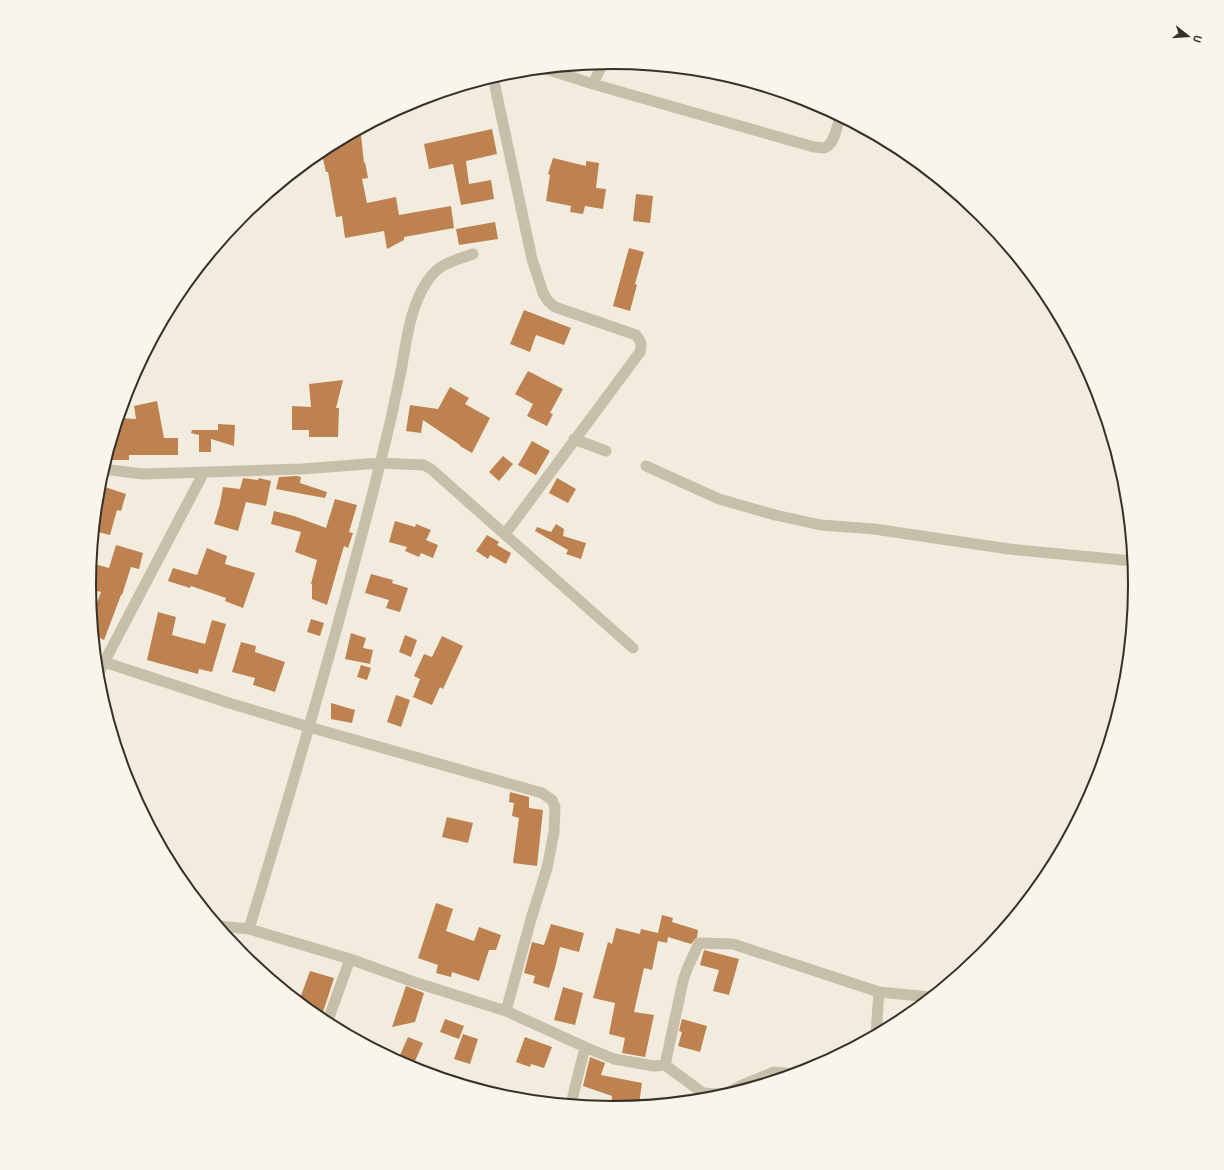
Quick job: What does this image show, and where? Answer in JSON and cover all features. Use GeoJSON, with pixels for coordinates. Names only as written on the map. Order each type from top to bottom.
{"type":"FeatureCollection","features":[{"type":"Feature","properties":{"kind":"street"},"geometry":{"type":"LineString","coordinates":[[593,84],[600,69]]}},
{"type":"Feature","properties":{"kind":"street"},"geometry":{"type":"LineString","coordinates":[[557,72],[593,84],[814,147],[824,148],[829,145],[833,140],[839,121]]}},
{"type":"Feature","properties":{"kind":"street"},"geometry":{"type":"LineString","coordinates":[[494,83],[532,259],[543,293],[548,301],[555,307],[636,335],[640,339],[641,345],[640,352],[505,534]]}},
{"type":"Feature","properties":{"kind":"street"},"geometry":{"type":"LineString","coordinates":[[249,929],[320,690],[380,463],[401,373],[413,310],[422,290],[432,274],[446,263],[474,254]]}},
{"type":"Feature","properties":{"kind":"street"},"geometry":{"type":"LineString","coordinates":[[574,439],[606,451]]}},
{"type":"Feature","properties":{"kind":"street"},"geometry":{"type":"LineString","coordinates":[[109,470],[143,474],[302,469],[380,463],[424,465],[432,469],[633,648]]}},
{"type":"Feature","properties":{"kind":"street"},"geometry":{"type":"LineString","coordinates":[[646,466],[720,499],[775,515],[821,525],[874,529],[1009,549],[1127,560]]}},
{"type":"Feature","properties":{"kind":"street"},"geometry":{"type":"LineString","coordinates":[[102,665],[204,472]]}},
{"type":"Feature","properties":{"kind":"street"},"geometry":{"type":"LineString","coordinates":[[104,662],[229,703],[309,727],[542,793],[552,800],[555,807],[556,816],[552,847],[506,1011]]}},
{"type":"Feature","properties":{"kind":"street"},"geometry":{"type":"LineString","coordinates":[[226,927],[249,929],[350,959],[414,982],[506,1011],[585,1048],[614,1058],[654,1066],[665,1065],[703,1093]]}},
{"type":"Feature","properties":{"kind":"street"},"geometry":{"type":"LineString","coordinates":[[665,1065],[683,981],[699,943],[733,944],[879,992],[923,996]]}},
{"type":"Feature","properties":{"kind":"street"},"geometry":{"type":"LineString","coordinates":[[329,1017],[350,959]]}},
{"type":"Feature","properties":{"kind":"street"},"geometry":{"type":"LineString","coordinates":[[876,1028],[879,992]]}},
{"type":"Feature","properties":{"kind":"street"},"geometry":{"type":"LineString","coordinates":[[572,1099],[585,1048]]}},
{"type":"Feature","properties":{"kind":"street"},"geometry":{"type":"LineString","coordinates":[[749,1082],[774,1072],[783,1072]]}},
{"type":"Feature","properties":{"kind":"building"},"geometry":{"type":"Polygon","coordinates":[[[492,129],[497,154],[466,161],[469,184],[491,180],[494,199],[461,205],[453,164],[429,169],[424,144],[492,129]]]}},
{"type":"Feature","properties":{"kind":"building"},"geometry":{"type":"Polygon","coordinates":[[[361,135],[364,163],[365,162],[368,178],[362,179],[367,203],[396,197],[399,215],[451,206],[454,228],[404,237],[404,240],[387,249],[384,231],[345,238],[342,216],[336,217],[328,172],[326,172],[323,158],[361,135]]]}},
{"type":"Feature","properties":{"kind":"building"},"geometry":{"type":"Polygon","coordinates":[[[553,158],[586,166],[586,161],[599,163],[596,188],[606,189],[603,209],[585,206],[583,214],[570,212],[571,206],[546,201],[550,175],[548,174],[553,158]]]}},
{"type":"Feature","properties":{"kind":"building"},"geometry":{"type":"Polygon","coordinates":[[[636,194],[653,196],[650,223],[633,221],[636,194]]]}},
{"type":"Feature","properties":{"kind":"building"},"geometry":{"type":"Polygon","coordinates":[[[495,222],[498,239],[459,245],[456,229],[495,222]]]}},
{"type":"Feature","properties":{"kind":"building"},"geometry":{"type":"Polygon","coordinates":[[[629,248],[644,252],[635,284],[637,285],[630,311],[613,306],[629,248]]]}},
{"type":"Feature","properties":{"kind":"building"},"geometry":{"type":"Polygon","coordinates":[[[524,310],[571,328],[564,345],[536,335],[530,352],[510,344],[524,310]]]}},
{"type":"Feature","properties":{"kind":"building"},"geometry":{"type":"Polygon","coordinates":[[[528,371],[563,389],[550,413],[553,414],[547,426],[527,416],[533,404],[515,394],[528,371]]]}},
{"type":"Feature","properties":{"kind":"building"},"geometry":{"type":"Polygon","coordinates":[[[343,380],[336,408],[339,408],[338,437],[309,437],[309,430],[292,430],[292,406],[311,407],[309,384],[343,380]]]}},
{"type":"Feature","properties":{"kind":"building"},"geometry":{"type":"Polygon","coordinates":[[[450,387],[469,398],[465,404],[490,418],[472,453],[423,420],[421,433],[406,431],[410,405],[438,409],[450,387]]]}},
{"type":"Feature","properties":{"kind":"building"},"geometry":{"type":"Polygon","coordinates":[[[157,401],[164,438],[178,438],[178,455],[129,455],[129,460],[112,460],[123,418],[136,419],[134,406],[157,401]]]}},
{"type":"Feature","properties":{"kind":"building"},"geometry":{"type":"Polygon","coordinates":[[[218,424],[235,425],[234,446],[211,439],[211,452],[199,452],[199,435],[191,433],[192,430],[218,430],[218,424]]]}},
{"type":"Feature","properties":{"kind":"building"},"geometry":{"type":"Polygon","coordinates":[[[532,441],[550,451],[536,475],[518,465],[532,441]]]}},
{"type":"Feature","properties":{"kind":"building"},"geometry":{"type":"Polygon","coordinates":[[[503,456],[513,464],[499,481],[489,472],[503,456]]]}},
{"type":"Feature","properties":{"kind":"building"},"geometry":{"type":"Polygon","coordinates":[[[279,477],[301,477],[300,483],[327,492],[325,498],[276,489],[279,477]]]}},
{"type":"Feature","properties":{"kind":"building"},"geometry":{"type":"Polygon","coordinates":[[[243,478],[258,480],[259,478],[271,481],[266,506],[246,502],[238,531],[214,524],[223,487],[240,489],[243,478]]]}},
{"type":"Feature","properties":{"kind":"building"},"geometry":{"type":"Polygon","coordinates":[[[557,478],[576,489],[568,503],[549,493],[557,478]]]}},
{"type":"Feature","properties":{"kind":"building"},"geometry":{"type":"Polygon","coordinates":[[[105,487],[126,494],[121,511],[117,510],[110,535],[99,532],[105,487]]]}},
{"type":"Feature","properties":{"kind":"building"},"geometry":{"type":"Polygon","coordinates":[[[335,499],[357,505],[349,532],[353,533],[348,548],[344,546],[327,605],[312,599],[311,584],[317,560],[295,552],[301,532],[271,524],[274,511],[294,516],[326,528],[335,499]]]}},
{"type":"Feature","properties":{"kind":"building"},"geometry":{"type":"Polygon","coordinates":[[[395,521],[415,527],[416,524],[431,530],[426,540],[438,545],[433,558],[421,553],[419,557],[405,551],[407,547],[389,542],[395,521]]]}},
{"type":"Feature","properties":{"kind":"building"},"geometry":{"type":"Polygon","coordinates":[[[556,524],[564,529],[563,536],[586,543],[581,559],[566,554],[568,550],[535,531],[537,527],[551,532],[556,524]]]}},
{"type":"Feature","properties":{"kind":"building"},"geometry":{"type":"Polygon","coordinates":[[[487,535],[499,542],[497,545],[511,553],[506,564],[490,555],[488,559],[476,551],[487,535]]]}},
{"type":"Feature","properties":{"kind":"building"},"geometry":{"type":"Polygon","coordinates":[[[116,545],[143,553],[139,569],[131,567],[122,595],[104,640],[99,637],[97,604],[101,592],[96,591],[97,565],[109,568],[116,545]]]}},
{"type":"Feature","properties":{"kind":"building"},"geometry":{"type":"Polygon","coordinates":[[[207,548],[227,556],[225,564],[255,573],[243,608],[225,601],[226,598],[191,586],[190,588],[168,581],[173,568],[197,575],[207,548]]]}},
{"type":"Feature","properties":{"kind":"building"},"geometry":{"type":"Polygon","coordinates":[[[371,574],[393,580],[392,583],[408,588],[400,612],[386,608],[389,600],[365,593],[371,574]]]}},
{"type":"Feature","properties":{"kind":"building"},"geometry":{"type":"Polygon","coordinates":[[[158,612],[176,617],[172,635],[205,644],[212,620],[226,624],[212,672],[199,669],[198,674],[147,660],[158,612]]]}},
{"type":"Feature","properties":{"kind":"building"},"geometry":{"type":"Polygon","coordinates":[[[311,619],[324,623],[320,636],[307,632],[311,619]]]}},
{"type":"Feature","properties":{"kind":"building"},"geometry":{"type":"Polygon","coordinates":[[[351,633],[366,638],[363,648],[373,650],[370,664],[345,659],[351,633]]]}},
{"type":"Feature","properties":{"kind":"building"},"geometry":{"type":"Polygon","coordinates":[[[405,635],[417,640],[411,657],[399,652],[405,635]]]}},
{"type":"Feature","properties":{"kind":"building"},"geometry":{"type":"Polygon","coordinates":[[[442,636],[463,646],[443,689],[440,687],[432,705],[413,697],[420,679],[414,676],[424,654],[432,657],[442,636]]]}},
{"type":"Feature","properties":{"kind":"building"},"geometry":{"type":"Polygon","coordinates":[[[241,642],[256,646],[255,652],[285,662],[275,692],[253,685],[255,678],[232,672],[241,642]]]}},
{"type":"Feature","properties":{"kind":"building"},"geometry":{"type":"Polygon","coordinates":[[[361,665],[371,668],[367,680],[357,677],[361,665]]]}},
{"type":"Feature","properties":{"kind":"building"},"geometry":{"type":"Polygon","coordinates":[[[396,695],[410,700],[401,727],[387,722],[396,695]]]}},
{"type":"Feature","properties":{"kind":"building"},"geometry":{"type":"Polygon","coordinates":[[[331,703],[355,710],[352,723],[331,719],[331,703]]]}},
{"type":"Feature","properties":{"kind":"building"},"geometry":{"type":"Polygon","coordinates":[[[510,792],[529,797],[529,808],[543,810],[537,866],[513,863],[519,818],[512,816],[514,803],[509,802],[510,792]]]}},
{"type":"Feature","properties":{"kind":"building"},"geometry":{"type":"Polygon","coordinates":[[[447,817],[473,823],[468,843],[442,837],[447,817]]]}},
{"type":"Feature","properties":{"kind":"building"},"geometry":{"type":"Polygon","coordinates":[[[436,903],[453,909],[446,931],[474,941],[479,927],[501,935],[496,950],[489,950],[479,981],[452,972],[451,977],[436,973],[438,965],[418,958],[436,903]]]}},
{"type":"Feature","properties":{"kind":"building"},"geometry":{"type":"Polygon","coordinates":[[[662,915],[673,918],[672,922],[698,930],[697,937],[691,944],[668,937],[667,943],[658,941],[652,970],[644,968],[634,1012],[654,1015],[645,1057],[622,1053],[625,1038],[609,1034],[615,1003],[593,998],[608,942],[612,944],[616,928],[640,934],[641,929],[658,933],[662,915]]]}},
{"type":"Feature","properties":{"kind":"building"},"geometry":{"type":"Polygon","coordinates":[[[551,924],[584,933],[579,952],[560,947],[549,988],[533,983],[535,976],[524,973],[532,942],[544,945],[551,924]]]}},
{"type":"Feature","properties":{"kind":"building"},"geometry":{"type":"Polygon","coordinates":[[[704,950],[739,959],[729,995],[713,991],[719,970],[700,965],[704,950]]]}},
{"type":"Feature","properties":{"kind":"building"},"geometry":{"type":"Polygon","coordinates":[[[310,971],[334,978],[323,1012],[301,996],[310,971]]]}},
{"type":"Feature","properties":{"kind":"building"},"geometry":{"type":"Polygon","coordinates":[[[406,986],[424,993],[415,1022],[392,1027],[406,986]]]}},
{"type":"Feature","properties":{"kind":"building"},"geometry":{"type":"Polygon","coordinates":[[[563,987],[583,993],[575,1025],[554,1020],[563,987]]]}},
{"type":"Feature","properties":{"kind":"building"},"geometry":{"type":"Polygon","coordinates":[[[445,1019],[464,1026],[459,1039],[440,1032],[445,1019]]]}},
{"type":"Feature","properties":{"kind":"building"},"geometry":{"type":"Polygon","coordinates":[[[682,1019],[707,1026],[700,1052],[678,1046],[682,1032],[679,1031],[682,1019]]]}},
{"type":"Feature","properties":{"kind":"building"},"geometry":{"type":"Polygon","coordinates":[[[463,1034],[478,1039],[470,1064],[454,1059],[463,1034]]]}},
{"type":"Feature","properties":{"kind":"building"},"geometry":{"type":"Polygon","coordinates":[[[408,1037],[423,1043],[415,1061],[400,1055],[408,1037]]]}},
{"type":"Feature","properties":{"kind":"building"},"geometry":{"type":"Polygon","coordinates":[[[525,1037],[552,1047],[544,1068],[531,1064],[530,1067],[516,1062],[525,1037]]]}},
{"type":"Feature","properties":{"kind":"building"},"geometry":{"type":"Polygon","coordinates":[[[590,1057],[605,1063],[601,1075],[642,1083],[640,1100],[611,1101],[612,1096],[583,1086],[590,1057]]]}}]}
